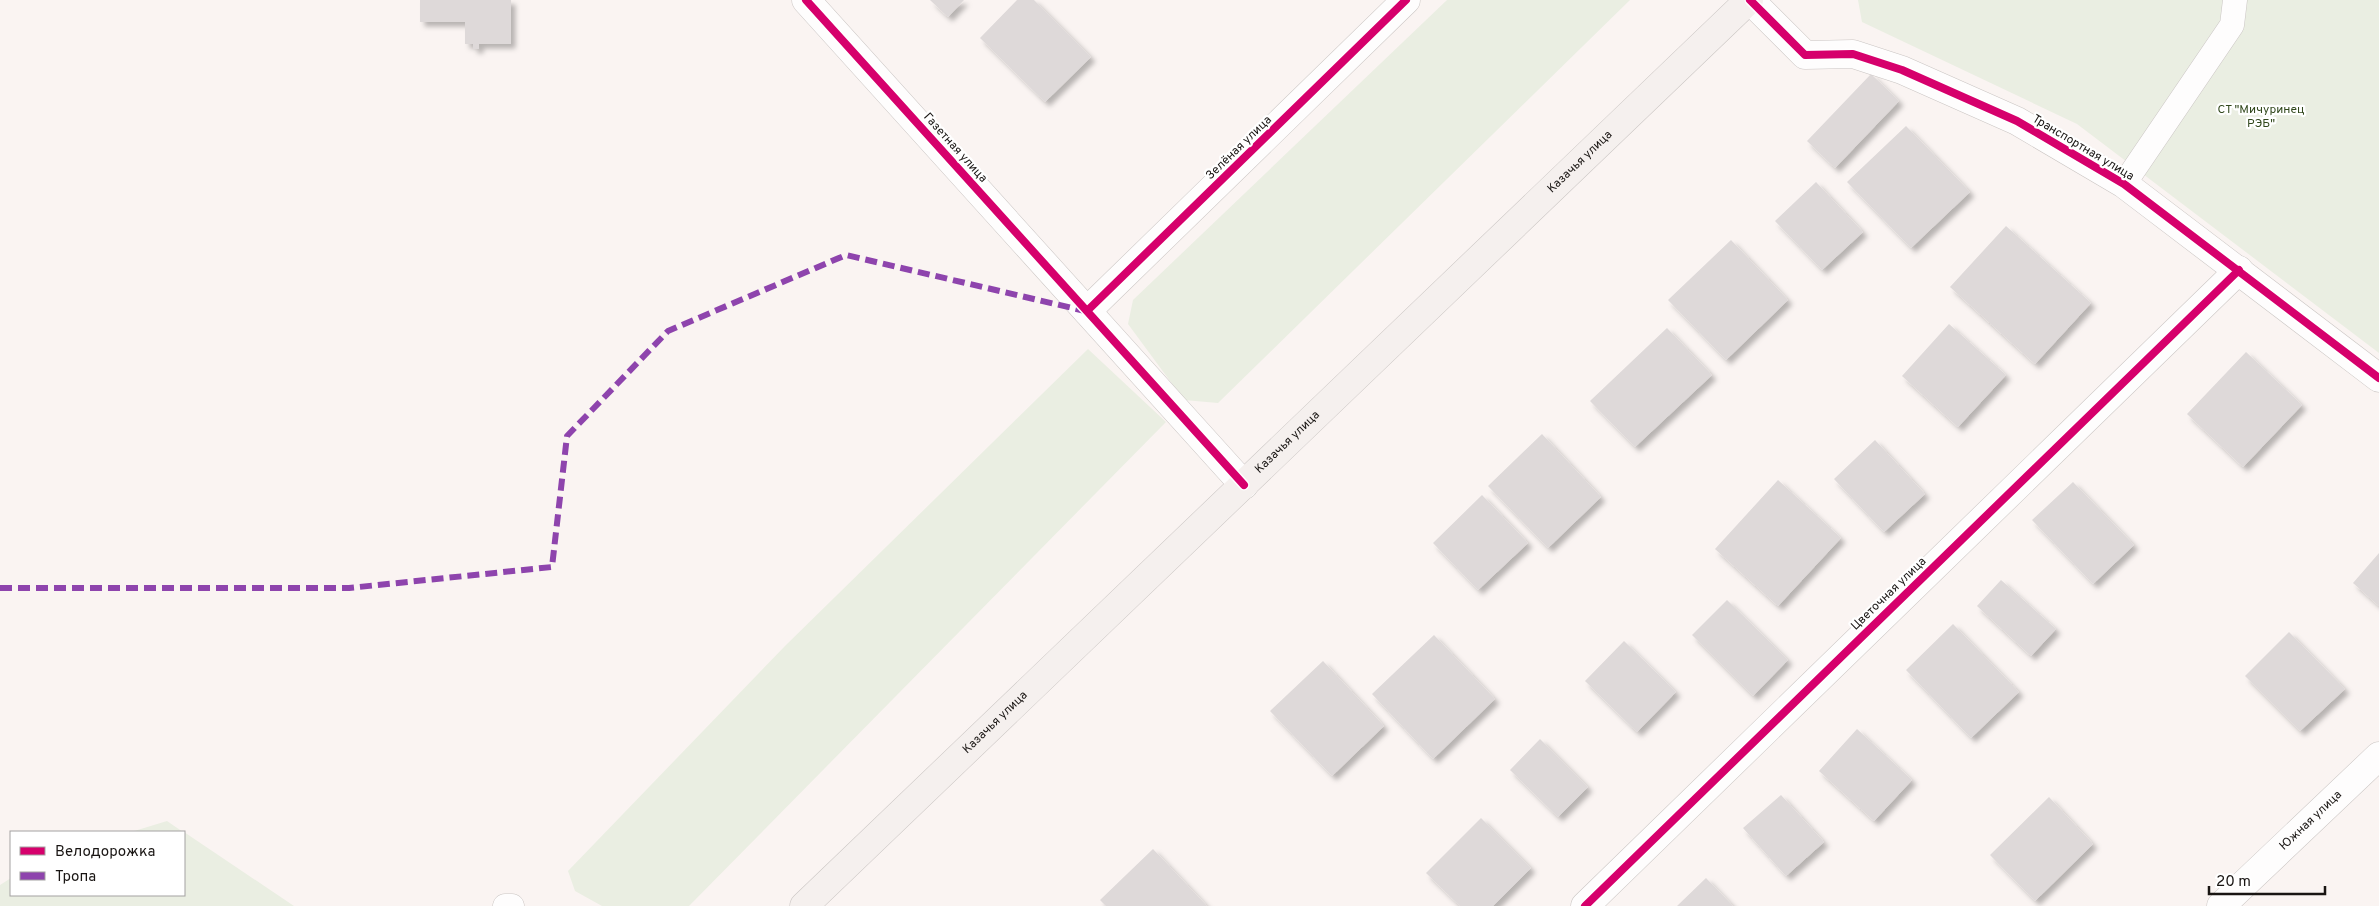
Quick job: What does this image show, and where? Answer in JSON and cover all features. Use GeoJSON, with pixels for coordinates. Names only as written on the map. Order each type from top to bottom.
{"type":"FeatureCollection","features":[{"type":"Feature","properties":{"kind":"main road","name":"Казачья улица"},"geometry":{"type":"LineString","coordinates":[[804,906],[1750,0]]}},
{"type":"Feature","properties":{"kind":"street","name":"Газетная улица"},"geometry":{"type":"LineString","coordinates":[[806,0],[1244,485]]}},
{"type":"Feature","properties":{"kind":"street","name":"Зелёная улица"},"geometry":{"type":"LineString","coordinates":[[1087,311],[1406,0]]}},
{"type":"Feature","properties":{"kind":"street","name":"Транспортная улица"},"geometry":{"type":"LineString","coordinates":[[1750,0],[1805,55],[1853,54],[1902,70],[2017,121],[2124,184],[2379,378]]}},
{"type":"Feature","properties":{"kind":"street","name":"Цветочная улица"},"geometry":{"type":"LineString","coordinates":[[1585,906],[2239,270]]}},
{"type":"Feature","properties":{"kind":"street","name":"Южная улица"},"geometry":{"type":"LineString","coordinates":[[2221,906],[2379,756]]}},
{"type":"Feature","properties":{"kind":"lane"},"geometry":{"type":"LineString","coordinates":[[2124,184],[2232,25],[2235,0]]}},
{"type":"Feature","properties":{"kind":"lane"},"geometry":{"type":"LineString","coordinates":[[505,906],[512,906]]}},
{"type":"Feature","properties":{"kind":"green space"},"geometry":{"type":"Polygon","coordinates":[[[1447,0],[1630,0],[1218,403],[1184,400],[1128,324],[1133,300],[1447,0]]]}},
{"type":"Feature","properties":{"kind":"green space","name":"СТ \"Мичуринец РЭБ\""},"geometry":{"type":"Polygon","coordinates":[[[1858,0],[2379,0],[2379,353],[2077,124],[1862,22],[1858,0]]]}},
{"type":"Feature","properties":{"kind":"green space"},"geometry":{"type":"Polygon","coordinates":[[[1088,349],[1166,422],[689,906],[602,906],[575,891],[568,871],[785,646],[1088,349]]]}},
{"type":"Feature","properties":{"kind":"green space"},"geometry":{"type":"Polygon","coordinates":[[[167,821],[182,831],[134,831],[167,821]]]}},
{"type":"Feature","properties":{"kind":"green space"},"geometry":{"type":"Polygon","coordinates":[[[185,833],[294,906],[0,906],[0,885],[10,879],[10,896],[185,896],[185,833]]]}},
{"type":"Feature","properties":{"kind":"building"},"geometry":{"type":"Polygon","coordinates":[[[420,0],[511,0],[511,44],[479,44],[479,49],[473,49],[473,44],[465,44],[465,22],[420,22],[420,0]]]}},
{"type":"Feature","properties":{"kind":"building"},"geometry":{"type":"Polygon","coordinates":[[[930,0],[964,0],[948,17],[930,0]]]}},
{"type":"Feature","properties":{"kind":"building"},"geometry":{"type":"Polygon","coordinates":[[[1017,0],[1034,0],[1091,57],[1045,102],[980,38],[1017,0]]]}},
{"type":"Feature","properties":{"kind":"building"},"geometry":{"type":"Polygon","coordinates":[[[1871,74],[1899,101],[1835,168],[1807,141],[1871,74]]]}},
{"type":"Feature","properties":{"kind":"building"},"geometry":{"type":"Polygon","coordinates":[[[1906,126],[1970,192],[1911,248],[1847,182],[1906,126]]]}},
{"type":"Feature","properties":{"kind":"building"},"geometry":{"type":"Polygon","coordinates":[[[1816,182],[1863,232],[1822,270],[1775,221],[1816,182]]]}},
{"type":"Feature","properties":{"kind":"building"},"geometry":{"type":"Polygon","coordinates":[[[2006,226],[2091,303],[2035,364],[1950,287],[2006,226]]]}},
{"type":"Feature","properties":{"kind":"building"},"geometry":{"type":"Polygon","coordinates":[[[1731,240],[1788,300],[1726,360],[1668,300],[1731,240]]]}},
{"type":"Feature","properties":{"kind":"building"},"geometry":{"type":"Polygon","coordinates":[[[1949,324],[2006,375],[1958,427],[1902,376],[1949,324]]]}},
{"type":"Feature","properties":{"kind":"building"},"geometry":{"type":"Polygon","coordinates":[[[1667,328],[1712,375],[1635,447],[1590,401],[1667,328]]]}},
{"type":"Feature","properties":{"kind":"building"},"geometry":{"type":"Polygon","coordinates":[[[2246,352],[2302,405],[2243,467],[2187,414],[2246,352]]]}},
{"type":"Feature","properties":{"kind":"building"},"geometry":{"type":"Polygon","coordinates":[[[1542,434],[1601,497],[1548,548],[1488,486],[1542,434]]]}},
{"type":"Feature","properties":{"kind":"building"},"geometry":{"type":"Polygon","coordinates":[[[1875,440],[1925,494],[1884,532],[1834,479],[1875,440]]]}},
{"type":"Feature","properties":{"kind":"building"},"geometry":{"type":"Polygon","coordinates":[[[1778,480],[1841,538],[1778,606],[1715,549],[1778,480]]]}},
{"type":"Feature","properties":{"kind":"building"},"geometry":{"type":"Polygon","coordinates":[[[2073,482],[2134,545],[2093,584],[2032,520],[2073,482]]]}},
{"type":"Feature","properties":{"kind":"building"},"geometry":{"type":"Polygon","coordinates":[[[1482,495],[1528,543],[1478,590],[1433,543],[1482,495]]]}},
{"type":"Feature","properties":{"kind":"building"},"geometry":{"type":"Polygon","coordinates":[[[2379,553],[2379,606],[2353,583],[2379,553]]]}},
{"type":"Feature","properties":{"kind":"building"},"geometry":{"type":"Polygon","coordinates":[[[2001,580],[2056,629],[2031,656],[1977,606],[2001,580]]]}},
{"type":"Feature","properties":{"kind":"building"},"geometry":{"type":"Polygon","coordinates":[[[1727,600],[1788,660],[1753,696],[1692,635],[1727,600]]]}},
{"type":"Feature","properties":{"kind":"building"},"geometry":{"type":"Polygon","coordinates":[[[1953,624],[2019,692],[1971,738],[1906,670],[1953,624]]]}},
{"type":"Feature","properties":{"kind":"building"},"geometry":{"type":"Polygon","coordinates":[[[2289,632],[2345,689],[2300,731],[2245,676],[2289,632]]]}},
{"type":"Feature","properties":{"kind":"building"},"geometry":{"type":"Polygon","coordinates":[[[1434,635],[1495,699],[1433,759],[1372,694],[1434,635]]]}},
{"type":"Feature","properties":{"kind":"building"},"geometry":{"type":"Polygon","coordinates":[[[1624,641],[1676,692],[1637,732],[1585,681],[1624,641]]]}},
{"type":"Feature","properties":{"kind":"building"},"geometry":{"type":"Polygon","coordinates":[[[1323,661],[1384,726],[1332,776],[1270,711],[1323,661]]]}},
{"type":"Feature","properties":{"kind":"building"},"geometry":{"type":"Polygon","coordinates":[[[1857,729],[1912,780],[1874,821],[1819,771],[1857,729]]]}},
{"type":"Feature","properties":{"kind":"building"},"geometry":{"type":"Polygon","coordinates":[[[1540,739],[1588,787],[1558,817],[1510,770],[1540,739]]]}},
{"type":"Feature","properties":{"kind":"building"},"geometry":{"type":"Polygon","coordinates":[[[1781,795],[1824,842],[1786,876],[1743,828],[1781,795]]]}},
{"type":"Feature","properties":{"kind":"building"},"geometry":{"type":"Polygon","coordinates":[[[2049,797],[2093,844],[2035,901],[1990,855],[2049,797]]]}},
{"type":"Feature","properties":{"kind":"building"},"geometry":{"type":"Polygon","coordinates":[[[1481,818],[1531,868],[1493,906],[1460,906],[1426,873],[1481,818]]]}},
{"type":"Feature","properties":{"kind":"building"},"geometry":{"type":"Polygon","coordinates":[[[1153,849],[1207,906],[1106,906],[1100,900],[1153,849]]]}},
{"type":"Feature","properties":{"kind":"building"},"geometry":{"type":"Polygon","coordinates":[[[1706,878],[1733,906],[1677,906],[1706,878]]]}},
{"type":"Feature","properties":{"kind":"marked path"},"geometry":{"type":"LineString","coordinates":[[0,588],[349,588],[552,567],[567,436],[668,331],[846,255],[1085,311]]}},
{"type":"Feature","properties":{"kind":"cycle path"},"geometry":{"type":"LineString","coordinates":[[806,0],[1244,485]]}},
{"type":"Feature","properties":{"kind":"cycle path"},"geometry":{"type":"LineString","coordinates":[[1087,311],[1406,0]]}},
{"type":"Feature","properties":{"kind":"cycle path"},"geometry":{"type":"LineString","coordinates":[[1750,0],[1805,55],[1853,54],[1902,70],[2017,121],[2124,184],[2379,378]]}},
{"type":"Feature","properties":{"kind":"cycle path"},"geometry":{"type":"LineString","coordinates":[[1585,906],[2239,270]]}}]}
